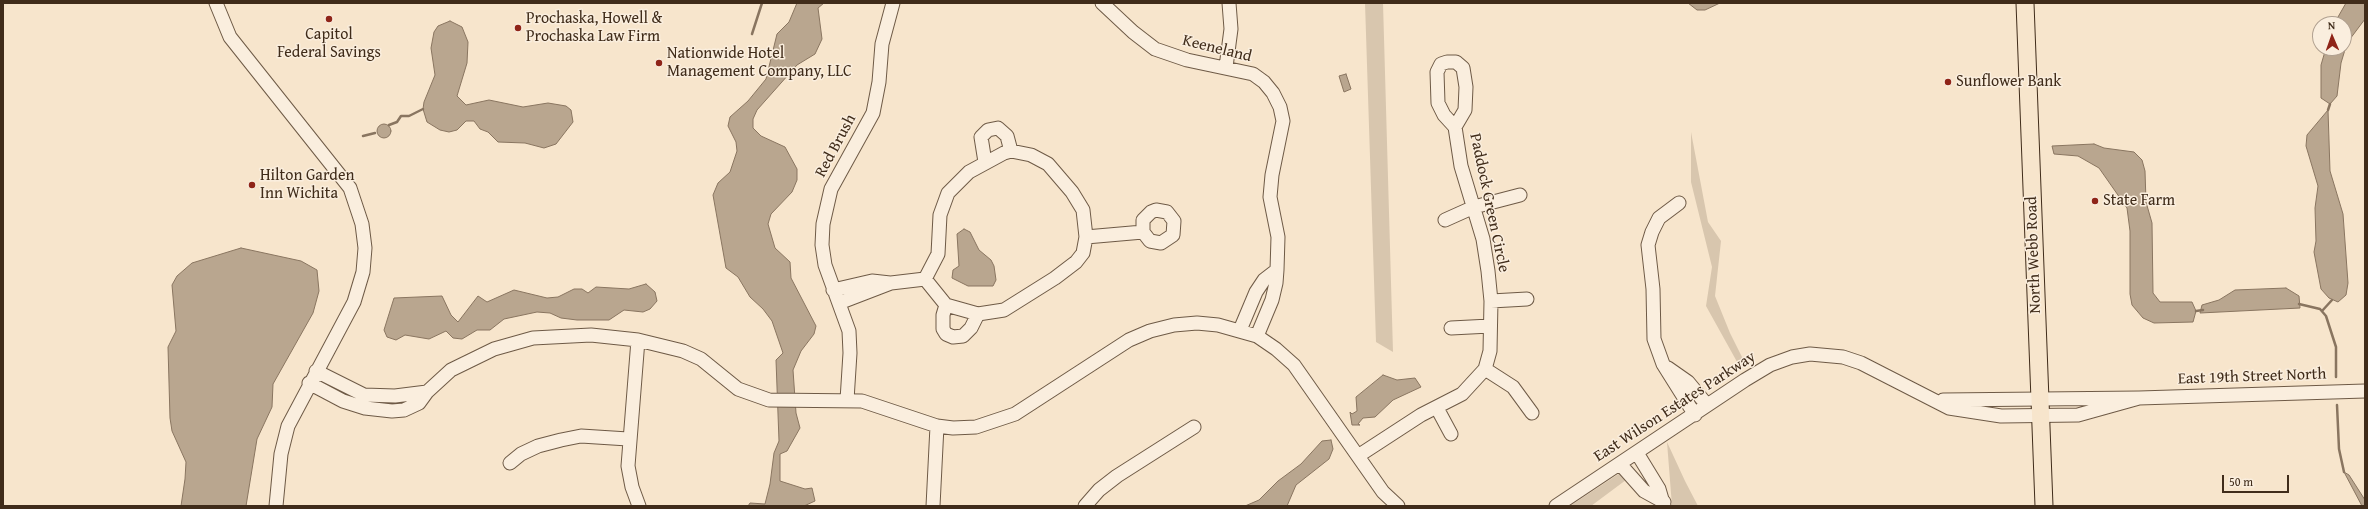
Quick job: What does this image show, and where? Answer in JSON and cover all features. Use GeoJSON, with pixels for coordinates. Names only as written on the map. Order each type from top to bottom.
{"type":"FeatureCollection","features":[{"type":"Feature","properties":{"kind":"main road","name":"North Webb Road"},"geometry":{"type":"LineString","coordinates":[[2025,3],[2044,506]]}},
{"type":"Feature","properties":{"kind":"street"},"geometry":{"type":"LineString","coordinates":[[216,3],[230,37],[350,188],[356,200],[362,224],[364,248],[363,272],[354,302],[316,371],[286,433],[281,454],[276,506]]}},
{"type":"Feature","properties":{"kind":"street","name":"Red Brush"},"geometry":{"type":"LineString","coordinates":[[847,400],[850,353],[849,331],[824,265],[822,245],[826,206],[831,189],[872,114],[884,38],[893,3]]}},
{"type":"Feature","properties":{"kind":"street","name":"Keeneland"},"geometry":{"type":"LineString","coordinates":[[1102,3],[1132,32],[1155,48],[1187,60],[1226,67],[1253,74],[1273,92],[1280,107],[1283,121],[1272,174],[1270,197],[1278,236],[1276,283],[1272,300],[1257,336]]}},
{"type":"Feature","properties":{"kind":"street"},"geometry":{"type":"LineString","coordinates":[[1226,67],[1231,28],[1229,3]]}},
{"type":"Feature","properties":{"kind":"street"},"geometry":{"type":"LineString","coordinates":[[985,162],[981,136],[988,130],[998,128],[1007,136],[1011,151]]}},
{"type":"Feature","properties":{"kind":"street","name":"Paddock Green Circle"},"geometry":{"type":"LineString","coordinates":[[1358,456],[1421,415],[1462,394],[1485,369],[1490,351],[1491,301],[1483,239],[1461,166],[1455,128]]}},
{"type":"Feature","properties":{"kind":"street"},"geometry":{"type":"LineString","coordinates":[[1011,151],[1031,155],[1048,164],[1058,175],[1083,210],[1086,237],[1083,253],[1076,262],[1055,278],[1004,310],[978,314],[946,305],[925,279],[938,254],[940,215],[948,193],[969,172],[985,162],[1011,151]]}},
{"type":"Feature","properties":{"kind":"street"},"geometry":{"type":"LineString","coordinates":[[1446,220],[1474,207],[1520,195]]}},
{"type":"Feature","properties":{"kind":"street"},"geometry":{"type":"LineString","coordinates":[[1679,203],[1659,218],[1652,232],[1648,245],[1653,289],[1654,339],[1663,364],[1695,415]]}},
{"type":"Feature","properties":{"kind":"street"},"geometry":{"type":"LineString","coordinates":[[1086,237],[1143,232]]}},
{"type":"Feature","properties":{"kind":"street"},"geometry":{"type":"LineString","coordinates":[[1240,330],[1256,292],[1264,280],[1277,270]]}},
{"type":"Feature","properties":{"kind":"street"},"geometry":{"type":"LineString","coordinates":[[833,290],[872,281],[891,283],[925,279]]}},
{"type":"Feature","properties":{"kind":"street"},"geometry":{"type":"LineString","coordinates":[[839,303],[891,283]]}},
{"type":"Feature","properties":{"kind":"street"},"geometry":{"type":"LineString","coordinates":[[1491,301],[1527,299]]}},
{"type":"Feature","properties":{"kind":"street"},"geometry":{"type":"LineString","coordinates":[[946,305],[942,315],[943,329],[946,334],[953,337],[963,336],[971,328],[978,314]]}},
{"type":"Feature","properties":{"kind":"street"},"geometry":{"type":"LineString","coordinates":[[310,383],[343,401],[365,408],[392,412],[404,410],[420,403],[427,392],[451,370],[494,349],[533,338],[590,335],[638,340],[683,351],[701,359],[738,389],[770,400],[847,400],[884,407],[937,426],[953,428],[976,426],[1015,414],[1129,340],[1150,331],[1174,325],[1197,323],[1240,330],[1257,336],[1276,349],[1294,365],[1383,492],[1398,506]]}},
{"type":"Feature","properties":{"kind":"street"},"geometry":{"type":"LineString","coordinates":[[1451,328],[1490,326]]}},
{"type":"Feature","properties":{"kind":"street"},"geometry":{"type":"LineString","coordinates":[[638,340],[628,438],[628,466],[632,487],[639,506]]}},
{"type":"Feature","properties":{"kind":"street","name":"East Wilson Estates Parkway"},"geometry":{"type":"LineString","coordinates":[[1556,506],[1695,415],[1707,405],[1770,365],[1792,357],[1810,354],[1843,357],[1861,363],[1949,408],[1965,412],[2001,416],[2040,417]]}},
{"type":"Feature","properties":{"kind":"street"},"geometry":{"type":"LineString","coordinates":[[1663,364],[1688,382],[1707,405]]}},
{"type":"Feature","properties":{"kind":"street"},"geometry":{"type":"LineString","coordinates":[[1485,369],[1513,387],[1532,414]]}},
{"type":"Feature","properties":{"kind":"street"},"geometry":{"type":"LineString","coordinates":[[316,371],[364,395],[395,396],[427,392]]}},
{"type":"Feature","properties":{"kind":"street","name":"East 19th Street North"},"geometry":{"type":"LineString","coordinates":[[2039,399],[2139,398],[2365,391]]}},
{"type":"Feature","properties":{"kind":"street","name":"East 19th Street North"},"geometry":{"type":"LineString","coordinates":[[2040,417],[2078,415],[2139,398]]}},
{"type":"Feature","properties":{"kind":"street","name":"East Wilson Estates Parkway"},"geometry":{"type":"LineString","coordinates":[[1931,399],[1962,401],[2039,399]]}},
{"type":"Feature","properties":{"kind":"street"},"geometry":{"type":"LineString","coordinates":[[1437,408],[1451,434]]}},
{"type":"Feature","properties":{"kind":"street"},"geometry":{"type":"LineString","coordinates":[[933,506],[937,426]]}},
{"type":"Feature","properties":{"kind":"street"},"geometry":{"type":"LineString","coordinates":[[1085,506],[1098,490],[1117,476],[1194,427]]}},
{"type":"Feature","properties":{"kind":"street"},"geometry":{"type":"LineString","coordinates":[[510,463],[521,454],[538,446],[561,440],[581,436],[628,438]]}},
{"type":"Feature","properties":{"kind":"street"},"geometry":{"type":"LineString","coordinates":[[1637,453],[1659,489],[1664,504]]}},
{"type":"Feature","properties":{"kind":"street"},"geometry":{"type":"LineString","coordinates":[[1620,464],[1644,491],[1664,504]]}},
{"type":"Feature","properties":{"kind":"shaded area"},"geometry":{"type":"Polygon","coordinates":[[[797,3],[824,3],[818,8],[822,39],[815,54],[797,65],[757,110],[753,119],[753,128],[761,136],[785,147],[797,169],[797,180],[792,192],[771,214],[768,224],[775,248],[790,262],[791,278],[816,326],[814,334],[801,351],[793,370],[796,413],[800,428],[787,451],[780,454],[780,481],[805,489],[812,488],[815,501],[804,506],[748,506],[750,503],[765,504],[770,484],[774,453],[779,441],[776,360],[783,353],[772,321],[763,309],[750,297],[738,277],[726,268],[713,195],[718,183],[730,172],[737,151],[736,142],[728,126],[730,117],[748,101],[766,79],[777,34],[789,22],[797,3]]]}},
{"type":"Feature","properties":{"kind":"shaded area"},"geometry":{"type":"Polygon","coordinates":[[[1365,3],[1383,3],[1393,352],[1376,342],[1365,3]]]}},
{"type":"Feature","properties":{"kind":"shaded area"},"geometry":{"type":"Polygon","coordinates":[[[1688,3],[1720,3],[1705,10],[1697,10],[1688,3]]]}},
{"type":"Feature","properties":{"kind":"shaded area"},"geometry":{"type":"Polygon","coordinates":[[[2346,3],[2365,3],[2365,19],[2352,36],[2352,16],[2339,16],[2346,3]]]}},
{"type":"Feature","properties":{"kind":"shaded area"},"geometry":{"type":"Polygon","coordinates":[[[450,21],[462,27],[468,42],[467,63],[457,96],[466,105],[489,100],[523,107],[548,103],[566,106],[571,110],[573,122],[556,144],[544,148],[525,143],[498,142],[488,132],[480,129],[474,121],[466,121],[457,130],[449,132],[440,130],[427,122],[423,109],[424,102],[435,75],[431,48],[434,32],[438,26],[450,21]]]}},
{"type":"Feature","properties":{"kind":"shaded area"},"geometry":{"type":"Polygon","coordinates":[[[2324,56],[2343,56],[2337,96],[2330,104],[2321,98],[2321,65],[2324,56]]]}},
{"type":"Feature","properties":{"kind":"shaded area"},"geometry":{"type":"Polygon","coordinates":[[[1346,74],[1351,89],[1344,92],[1339,76],[1346,74]]]}},
{"type":"Feature","properties":{"kind":"shaded area"},"geometry":{"type":"Polygon","coordinates":[[[2328,110],[2330,171],[2343,214],[2348,283],[2346,295],[2338,302],[2329,298],[2321,289],[2314,252],[2316,241],[2315,208],[2318,186],[2306,146],[2307,135],[2328,110]]]}},
{"type":"Feature","properties":{"kind":"shaded area"},"geometry":{"type":"Polygon","coordinates":[[[381,124],[387,124],[391,128],[391,134],[387,138],[381,138],[377,134],[377,128],[381,124]]]}},
{"type":"Feature","properties":{"kind":"shaded area"},"geometry":{"type":"Polygon","coordinates":[[[1691,132],[1708,222],[1721,241],[1715,296],[1730,333],[1746,365],[1741,369],[1706,306],[1712,267],[1691,182],[1691,132]]]}},
{"type":"Feature","properties":{"kind":"shaded area"},"geometry":{"type":"Polygon","coordinates":[[[2094,144],[2104,148],[2134,152],[2142,160],[2145,171],[2146,202],[2152,223],[2153,293],[2160,302],[2192,302],[2196,311],[2193,322],[2154,323],[2143,318],[2132,305],[2130,294],[2130,231],[2127,208],[2099,168],[2078,156],[2054,154],[2052,146],[2094,144]]]}},
{"type":"Feature","properties":{"kind":"shaded area"},"geometry":{"type":"Polygon","coordinates":[[[964,229],[970,232],[979,250],[991,260],[994,266],[996,280],[993,286],[968,286],[952,278],[953,270],[959,266],[957,234],[964,229]]]}},
{"type":"Feature","properties":{"kind":"shaded area"},"geometry":{"type":"Polygon","coordinates":[[[241,248],[301,261],[317,270],[319,291],[313,313],[273,384],[272,407],[257,439],[246,506],[181,506],[186,462],[172,431],[170,418],[168,347],[176,331],[172,285],[177,276],[192,263],[241,248]]]}},
{"type":"Feature","properties":{"kind":"shaded area"},"geometry":{"type":"Polygon","coordinates":[[[646,284],[655,292],[657,301],[650,309],[643,312],[624,310],[609,320],[577,320],[561,318],[550,313],[537,312],[504,319],[490,330],[477,330],[462,339],[453,338],[446,331],[429,339],[405,335],[396,340],[387,337],[384,330],[394,298],[442,296],[451,315],[458,322],[478,296],[487,302],[514,290],[547,298],[558,297],[574,289],[582,289],[588,293],[596,287],[629,289],[646,284]]]}},
{"type":"Feature","properties":{"kind":"shaded area"},"geometry":{"type":"Polygon","coordinates":[[[2286,288],[2299,296],[2300,308],[2200,313],[2202,305],[2219,300],[2235,290],[2286,288]]]}},
{"type":"Feature","properties":{"kind":"shaded area"},"geometry":{"type":"Polygon","coordinates":[[[1383,375],[1397,380],[1415,378],[1421,387],[1393,400],[1375,417],[1363,418],[1358,424],[1360,425],[1352,425],[1350,412],[1352,414],[1357,411],[1356,397],[1383,375]]]}},
{"type":"Feature","properties":{"kind":"shaded area"},"geometry":{"type":"Polygon","coordinates":[[[1331,440],[1333,449],[1329,459],[1296,485],[1287,506],[1245,506],[1259,500],[1278,481],[1301,464],[1322,441],[1331,440]]]}},
{"type":"Feature","properties":{"kind":"shaded area"},"geometry":{"type":"Polygon","coordinates":[[[1667,442],[1685,481],[1698,506],[1672,506],[1667,442]]]}},
{"type":"Feature","properties":{"kind":"shaded area"},"geometry":{"type":"Polygon","coordinates":[[[2344,472],[2349,475],[2365,500],[2365,506],[2362,506],[2344,472]]]}},
{"type":"Feature","properties":{"kind":"shaded area"},"geometry":{"type":"Polygon","coordinates":[[[1620,473],[1630,477],[1591,506],[1570,506],[1620,473]]]}},
{"type":"Feature","properties":{"kind":"waterway"},"geometry":{"type":"LineString","coordinates":[[752,34],[762,3]]}},
{"type":"Feature","properties":{"kind":"waterway"},"geometry":{"type":"LineString","coordinates":[[2328,110],[2330,104]]}},
{"type":"Feature","properties":{"kind":"waterway"},"geometry":{"type":"LineString","coordinates":[[389,125],[397,122],[401,116],[409,116],[423,109]]}},
{"type":"Feature","properties":{"kind":"waterway"},"geometry":{"type":"LineString","coordinates":[[363,136],[375,133]]}},
{"type":"Feature","properties":{"kind":"waterway"},"geometry":{"type":"LineString","coordinates":[[2322,311],[2332,300]]}},
{"type":"Feature","properties":{"kind":"waterway"},"geometry":{"type":"LineString","coordinates":[[2299,304],[2320,309],[2326,316],[2336,347],[2336,377]]}},
{"type":"Feature","properties":{"kind":"waterway"},"geometry":{"type":"LineString","coordinates":[[2196,311],[2203,310]]}},
{"type":"Feature","properties":{"kind":"waterway"},"geometry":{"type":"LineString","coordinates":[[2337,405],[2339,449],[2344,472]]}},
{"type":"Feature","properties":{"kind":"place","name":"Capitol Federal Savings"},"geometry":{"type":"Point","coordinates":[329,19]}},
{"type":"Feature","properties":{"kind":"place","name":"Prochaska, Howell & Prochaska Law Firm"},"geometry":{"type":"Point","coordinates":[518,28]}},
{"type":"Feature","properties":{"kind":"place","name":"Nationwide Hotel Management Company, LLC"},"geometry":{"type":"Point","coordinates":[659,63]}},
{"type":"Feature","properties":{"kind":"place","name":"Sunflower Bank"},"geometry":{"type":"Point","coordinates":[1948,82]}},
{"type":"Feature","properties":{"kind":"place","name":"Hilton Garden Inn Wichita"},"geometry":{"type":"Point","coordinates":[252,185]}},
{"type":"Feature","properties":{"kind":"place","name":"State Farm"},"geometry":{"type":"Point","coordinates":[2095,201]}}]}
